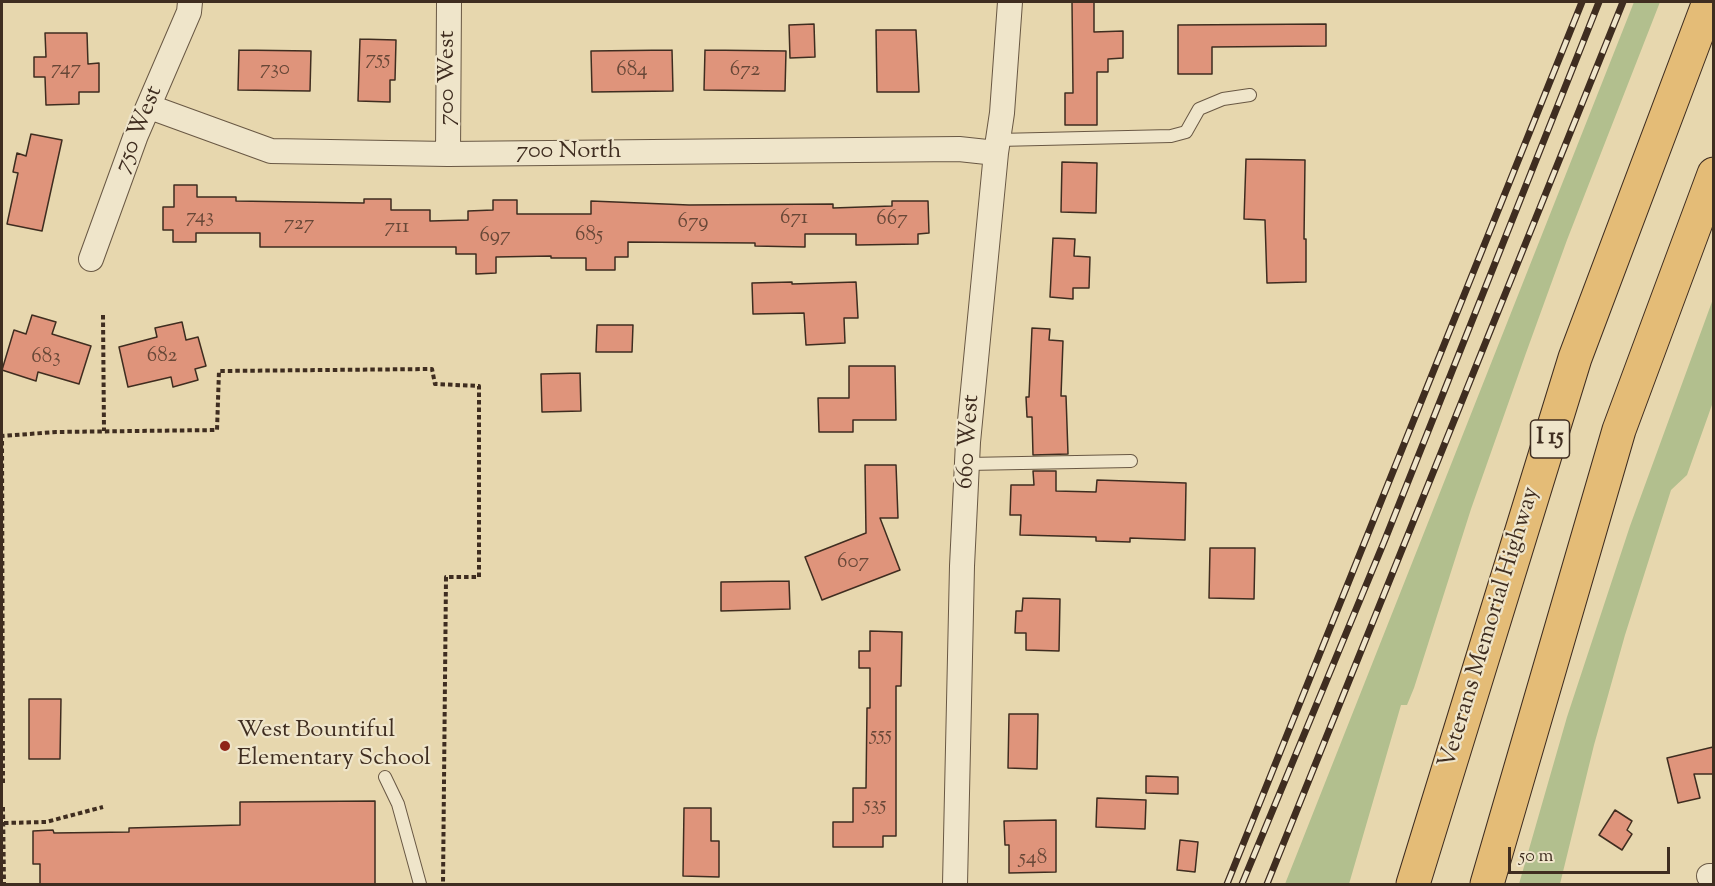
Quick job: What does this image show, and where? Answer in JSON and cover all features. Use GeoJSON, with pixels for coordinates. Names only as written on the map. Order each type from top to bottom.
{"type":"FeatureCollection","features":[{"type":"Feature","properties":{"kind":"highway","name":"Veterans Memorial Highway"},"geometry":{"type":"LineString","coordinates":[[1413,885],[1575,358],[1709,2]]}},
{"type":"Feature","properties":{"kind":"highway"},"geometry":{"type":"LineString","coordinates":[[1486,885],[1618,430],[1713,174]]}},
{"type":"Feature","properties":{"kind":"street","name":"750 West"},"geometry":{"type":"LineString","coordinates":[[91,259],[136,135],[189,12],[190,2]]}},
{"type":"Feature","properties":{"kind":"street","name":"700 West"},"geometry":{"type":"LineString","coordinates":[[448,154],[449,2]]}},
{"type":"Feature","properties":{"kind":"street","name":"660 West"},"geometry":{"type":"LineString","coordinates":[[955,885],[962,566],[967,464],[1010,2]]}},
{"type":"Feature","properties":{"kind":"street","name":"700 North"},"geometry":{"type":"LineString","coordinates":[[150,106],[271,151],[448,154],[947,150],[997,147]]}},
{"type":"Feature","properties":{"kind":"lane"},"geometry":{"type":"LineString","coordinates":[[997,147],[1171,136],[1186,132],[1199,109],[1223,99],[1250,95]]}},
{"type":"Feature","properties":{"kind":"lane"},"geometry":{"type":"LineString","coordinates":[[967,464],[1131,460]]}},
{"type":"Feature","properties":{"kind":"lane"},"geometry":{"type":"LineString","coordinates":[[386,777],[398,804],[420,885]]}},
{"type":"Feature","properties":{"kind":"path"},"geometry":{"type":"LineString","coordinates":[[103,315],[104,431]]}},
{"type":"Feature","properties":{"kind":"path"},"geometry":{"type":"LineString","coordinates":[[3,783],[2,436],[217,429],[219,371],[432,369],[435,384],[479,386],[479,577],[446,577],[442,885]]}},
{"type":"Feature","properties":{"kind":"path"},"geometry":{"type":"LineString","coordinates":[[3,807],[3,885]]}},
{"type":"Feature","properties":{"kind":"path"},"geometry":{"type":"LineString","coordinates":[[3,823],[46,822],[104,807]]}},
{"type":"Feature","properties":{"kind":"green space"},"geometry":{"type":"Polygon","coordinates":[[[1634,2],[1660,2],[1567,240],[1526,353],[1471,509],[1414,688],[1407,705],[1401,705],[1349,884],[1285,884],[1634,2]]]}},
{"type":"Feature","properties":{"kind":"green space"},"geometry":{"type":"Polygon","coordinates":[[[1713,299],[1713,402],[1687,475],[1671,490],[1625,635],[1594,745],[1560,884],[1519,884],[1567,717],[1630,526],[1713,299]]]}},
{"type":"Feature","properties":{"kind":"building"},"geometry":{"type":"Polygon","coordinates":[[[1072,2],[1094,2],[1094,32],[1123,31],[1123,58],[1108,59],[1108,72],[1097,72],[1097,125],[1065,125],[1065,93],[1073,93],[1072,2]]]}},
{"type":"Feature","properties":{"kind":"building"},"geometry":{"type":"Polygon","coordinates":[[[814,24],[815,57],[790,58],[789,25],[814,24]]]}},
{"type":"Feature","properties":{"kind":"building"},"geometry":{"type":"Polygon","coordinates":[[[1326,24],[1326,46],[1212,47],[1212,74],[1178,74],[1178,25],[1326,24]]]}},
{"type":"Feature","properties":{"kind":"building"},"geometry":{"type":"Polygon","coordinates":[[[876,30],[916,30],[919,92],[877,92],[876,30]]]}},
{"type":"Feature","properties":{"kind":"building"},"geometry":{"type":"Polygon","coordinates":[[[45,33],[87,33],[88,64],[99,63],[99,92],[79,92],[79,104],[46,105],[45,77],[34,77],[34,57],[46,57],[45,33]]]}},
{"type":"Feature","properties":{"kind":"building"},"geometry":{"type":"Polygon","coordinates":[[[360,39],[396,40],[395,80],[390,80],[390,102],[358,101],[360,39]]]}},
{"type":"Feature","properties":{"kind":"building"},"geometry":{"type":"Polygon","coordinates":[[[239,50],[311,51],[310,91],[238,90],[239,50]]]}},
{"type":"Feature","properties":{"kind":"building"},"geometry":{"type":"Polygon","coordinates":[[[672,50],[673,91],[592,92],[591,51],[672,50]]]}},
{"type":"Feature","properties":{"kind":"building"},"geometry":{"type":"Polygon","coordinates":[[[705,50],[786,51],[785,91],[704,90],[705,50]]]}},
{"type":"Feature","properties":{"kind":"building"},"geometry":{"type":"Polygon","coordinates":[[[31,134],[62,140],[42,231],[7,224],[18,173],[13,172],[17,153],[26,156],[31,134]]]}},
{"type":"Feature","properties":{"kind":"building"},"geometry":{"type":"Polygon","coordinates":[[[1246,159],[1305,160],[1306,282],[1267,283],[1265,220],[1244,219],[1246,159]]]}},
{"type":"Feature","properties":{"kind":"building"},"geometry":{"type":"Polygon","coordinates":[[[1062,162],[1097,163],[1096,213],[1061,212],[1062,162]]]}},
{"type":"Feature","properties":{"kind":"building"},"geometry":{"type":"Polygon","coordinates":[[[174,185],[197,185],[197,197],[236,197],[236,201],[364,203],[364,199],[391,199],[391,210],[430,210],[430,221],[468,220],[468,211],[493,210],[493,200],[517,200],[517,214],[591,214],[591,201],[689,205],[833,204],[833,208],[892,206],[892,201],[928,201],[929,233],[918,234],[918,244],[856,245],[856,234],[805,234],[805,247],[755,246],[755,243],[628,242],[628,257],[615,257],[615,270],[586,270],[586,258],[496,257],[496,273],[476,274],[476,254],[456,254],[456,247],[260,247],[260,233],[196,233],[196,242],[173,242],[173,230],[163,230],[163,207],[174,207],[174,185]]]}},
{"type":"Feature","properties":{"kind":"building"},"geometry":{"type":"Polygon","coordinates":[[[1053,238],[1075,239],[1074,256],[1090,257],[1089,288],[1073,288],[1073,299],[1050,297],[1053,238]]]}},
{"type":"Feature","properties":{"kind":"building"},"geometry":{"type":"Polygon","coordinates":[[[792,282],[792,284],[856,282],[858,318],[844,318],[845,343],[806,345],[804,313],[753,314],[752,283],[792,282]]]}},
{"type":"Feature","properties":{"kind":"building"},"geometry":{"type":"Polygon","coordinates":[[[32,315],[56,322],[52,334],[91,346],[79,384],[38,372],[36,381],[2,370],[14,330],[26,334],[32,315]]]}},
{"type":"Feature","properties":{"kind":"building"},"geometry":{"type":"Polygon","coordinates":[[[182,322],[186,340],[198,337],[206,366],[195,369],[198,380],[173,387],[171,377],[128,387],[119,347],[157,337],[155,328],[182,322]]]}},
{"type":"Feature","properties":{"kind":"building"},"geometry":{"type":"Polygon","coordinates":[[[597,325],[633,325],[632,352],[596,352],[597,325]]]}},
{"type":"Feature","properties":{"kind":"building"},"geometry":{"type":"Polygon","coordinates":[[[1032,328],[1050,329],[1049,340],[1063,341],[1061,396],[1066,396],[1068,454],[1033,455],[1032,417],[1027,417],[1026,397],[1029,397],[1032,328]]]}},
{"type":"Feature","properties":{"kind":"building"},"geometry":{"type":"Polygon","coordinates":[[[849,366],[895,366],[896,420],[853,420],[853,432],[819,432],[818,398],[849,398],[849,366]]]}},
{"type":"Feature","properties":{"kind":"building"},"geometry":{"type":"Polygon","coordinates":[[[580,373],[581,411],[542,412],[541,374],[580,373]]]}},
{"type":"Feature","properties":{"kind":"building"},"geometry":{"type":"Polygon","coordinates":[[[865,465],[896,465],[898,518],[880,518],[900,570],[822,600],[805,557],[866,533],[865,465]]]}},
{"type":"Feature","properties":{"kind":"building"},"geometry":{"type":"Polygon","coordinates":[[[1033,471],[1056,471],[1056,491],[1096,492],[1097,480],[1186,483],[1185,540],[1130,538],[1130,542],[1096,541],[1096,537],[1020,535],[1021,515],[1010,515],[1011,485],[1034,485],[1033,471]]]}},
{"type":"Feature","properties":{"kind":"building"},"geometry":{"type":"Polygon","coordinates":[[[1210,548],[1255,548],[1254,599],[1209,598],[1210,548]]]}},
{"type":"Feature","properties":{"kind":"building"},"geometry":{"type":"Polygon","coordinates":[[[789,581],[790,609],[721,611],[721,582],[789,581]]]}},
{"type":"Feature","properties":{"kind":"building"},"geometry":{"type":"Polygon","coordinates":[[[1023,598],[1060,599],[1059,651],[1026,650],[1026,633],[1015,633],[1016,611],[1022,611],[1023,598]]]}},
{"type":"Feature","properties":{"kind":"building"},"geometry":{"type":"Polygon","coordinates":[[[870,631],[902,632],[901,686],[896,686],[896,836],[883,836],[883,847],[833,847],[833,822],[853,822],[853,788],[866,788],[870,668],[859,668],[859,651],[870,651],[870,631]]]}},
{"type":"Feature","properties":{"kind":"building"},"geometry":{"type":"Polygon","coordinates":[[[29,699],[61,699],[60,759],[29,759],[29,699]]]}},
{"type":"Feature","properties":{"kind":"building"},"geometry":{"type":"Polygon","coordinates":[[[1009,714],[1038,714],[1037,769],[1008,768],[1009,714]]]}},
{"type":"Feature","properties":{"kind":"building"},"geometry":{"type":"Polygon","coordinates":[[[1713,747],[1713,774],[1694,774],[1700,798],[1678,803],[1667,758],[1713,747]]]}},
{"type":"Feature","properties":{"kind":"building"},"geometry":{"type":"Polygon","coordinates":[[[1146,776],[1178,777],[1178,794],[1146,793],[1146,776]]]}},
{"type":"Feature","properties":{"kind":"building"},"geometry":{"type":"Polygon","coordinates":[[[1097,798],[1146,800],[1145,829],[1096,827],[1097,798]]]}},
{"type":"Feature","properties":{"kind":"building"},"geometry":{"type":"Polygon","coordinates":[[[375,801],[375,885],[40,885],[40,864],[33,864],[33,831],[129,832],[129,828],[240,825],[240,802],[375,801]]]}},
{"type":"Feature","properties":{"kind":"building"},"geometry":{"type":"Polygon","coordinates":[[[684,808],[711,808],[711,841],[719,841],[719,877],[683,876],[684,808]]]}},
{"type":"Feature","properties":{"kind":"building"},"geometry":{"type":"Polygon","coordinates":[[[1615,810],[1632,821],[1627,830],[1632,834],[1622,850],[1599,835],[1615,810]]]}},
{"type":"Feature","properties":{"kind":"building"},"geometry":{"type":"Polygon","coordinates":[[[1056,820],[1056,872],[1009,873],[1009,845],[1005,845],[1004,821],[1056,820]]]}},
{"type":"Feature","properties":{"kind":"building"},"geometry":{"type":"Polygon","coordinates":[[[1180,840],[1198,842],[1195,872],[1177,870],[1180,840]]]}},
{"type":"Feature","properties":{"kind":"railway"},"geometry":{"type":"LineString","coordinates":[[1227,884],[1582,2]]}},
{"type":"Feature","properties":{"kind":"railway"},"geometry":{"type":"LineString","coordinates":[[1242,884],[1384,542],[1599,2]]}},
{"type":"Feature","properties":{"kind":"railway"},"geometry":{"type":"LineString","coordinates":[[1267,884],[1623,2]]}},
{"type":"Feature","properties":{"kind":"place","name":"West Bountiful Elementary School"},"geometry":{"type":"Point","coordinates":[225,746]}}]}
